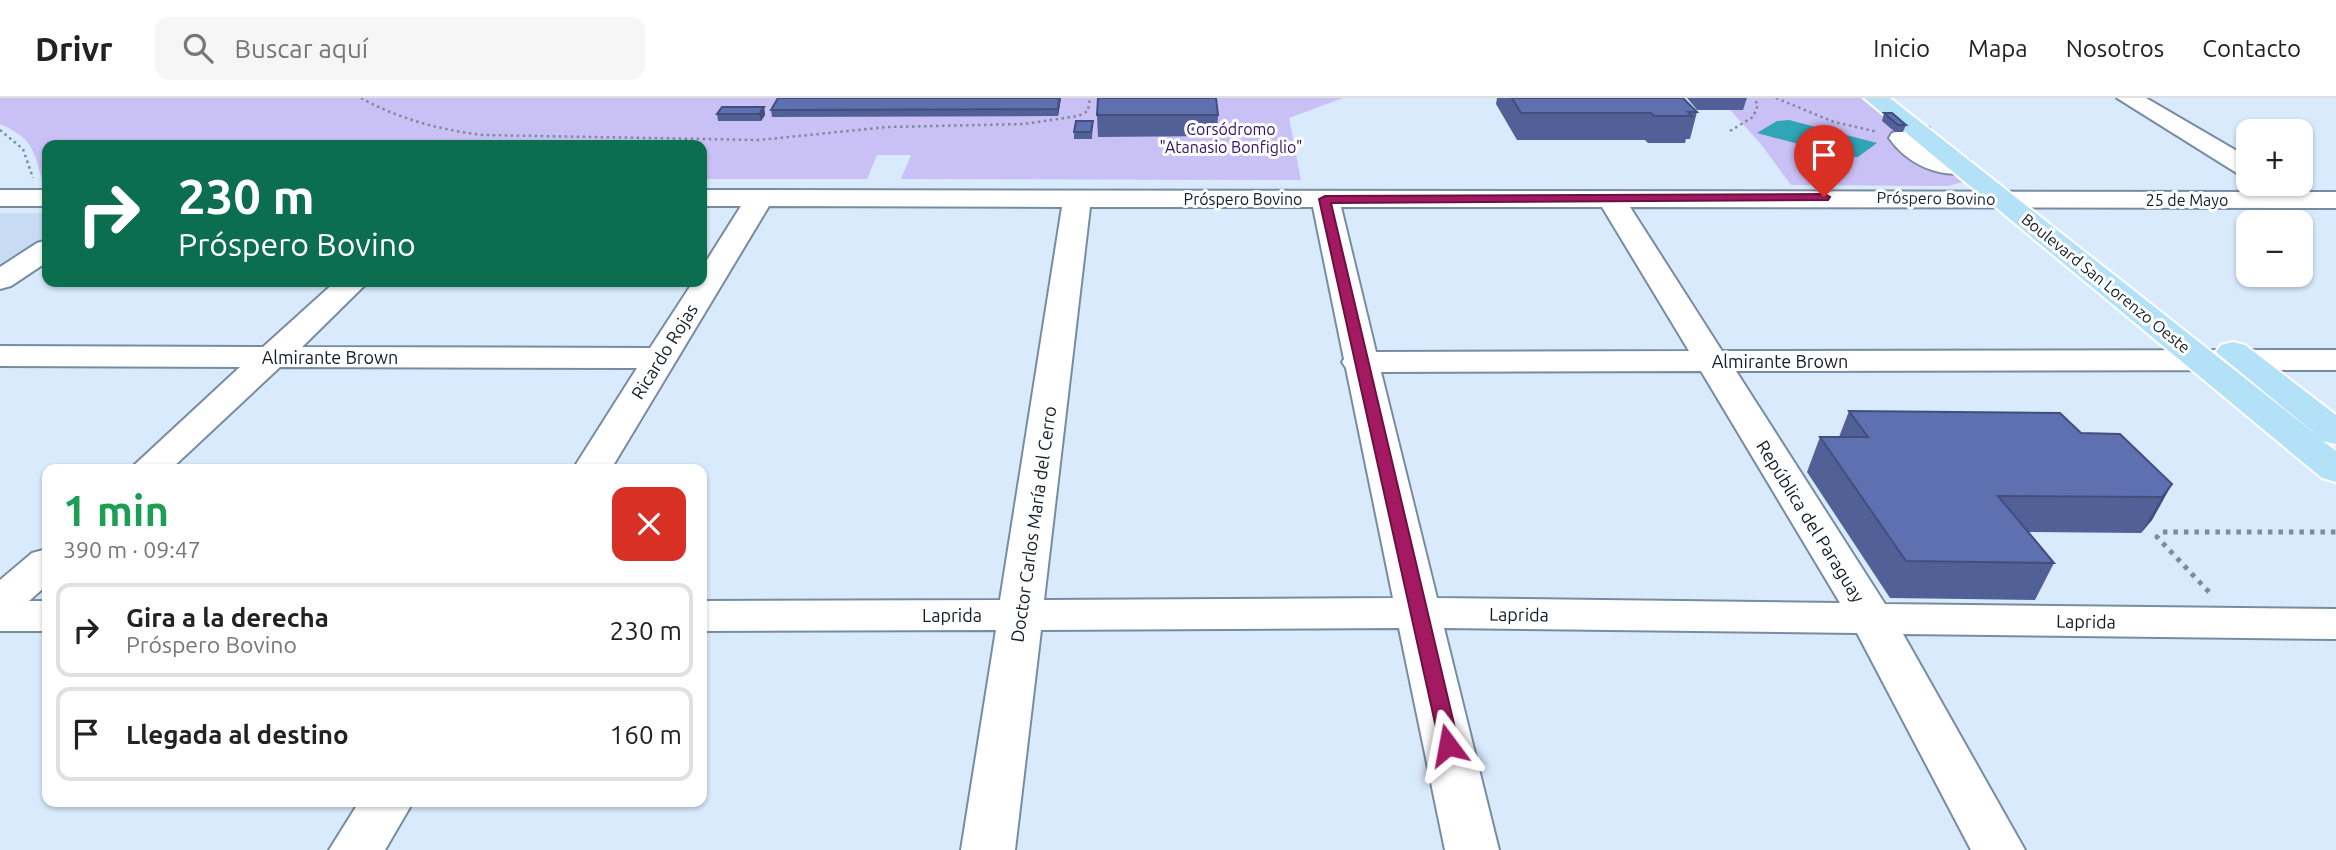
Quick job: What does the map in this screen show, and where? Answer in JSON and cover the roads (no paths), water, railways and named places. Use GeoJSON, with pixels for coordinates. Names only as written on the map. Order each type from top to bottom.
{"type":"FeatureCollection","features":[{"type":"Feature","properties":{"kind":"main road","name":"Boulevard San Lorenzo Oeste"},"geometry":{"type":"LineString","coordinates":[[1876,98],[1910,136],[1960,166],[2336,470]]}},
{"type":"Feature","properties":{"kind":"main road","name":"Boulevard San Lorenzo Oeste"},"geometry":{"type":"LineString","coordinates":[[1904,98],[2336,433]]}},
{"type":"Feature","properties":{"kind":"street"},"geometry":{"type":"LineString","coordinates":[[2129,98],[2236,161]]}},
{"type":"Feature","properties":{"kind":"street"},"geometry":{"type":"LineString","coordinates":[[2294,196],[2336,221]]}},
{"type":"Feature","properties":{"kind":"street"},"geometry":{"type":"LineString","coordinates":[[1,198],[42,198]]}},
{"type":"Feature","properties":{"kind":"street","name":"Próspero Bovino"},"geometry":{"type":"LineString","coordinates":[[707,198],[2037,199]]}},
{"type":"Feature","properties":{"kind":"street","name":"Ricardo Rojas"},"geometry":{"type":"LineString","coordinates":[[707,282],[760,198]]}},
{"type":"Feature","properties":{"kind":"street","name":"Doctor Carlos María del Cerro"},"geometry":{"type":"LineString","coordinates":[[988,850],[1077,198]]}},
{"type":"Feature","properties":{"kind":"street"},"geometry":{"type":"LineString","coordinates":[[1325,199],[1359,362],[1472,850]]}},
{"type":"Feature","properties":{"kind":"street","name":"República del Paraguay"},"geometry":{"type":"LineString","coordinates":[[1611,199],[1871,617],[1998,850]]}},
{"type":"Feature","properties":{"kind":"street","name":"25 de Mayo"},"geometry":{"type":"LineString","coordinates":[[2037,199],[2336,200]]}},
{"type":"Feature","properties":{"kind":"street"},"geometry":{"type":"LineString","coordinates":[[0,279],[42,252]]}},
{"type":"Feature","properties":{"kind":"street"},"geometry":{"type":"LineString","coordinates":[[154,464],[348,287]]}},
{"type":"Feature","properties":{"kind":"street","name":"Ricardo Rojas"},"geometry":{"type":"LineString","coordinates":[[595,464],[704,287]]}},
{"type":"Feature","properties":{"kind":"street","name":"Almirante Brown"},"geometry":{"type":"LineString","coordinates":[[0,356],[659,358]]}},
{"type":"Feature","properties":{"kind":"street"},"geometry":{"type":"LineString","coordinates":[[2240,358],[2336,360]]}},
{"type":"Feature","properties":{"kind":"street","name":"Almirante Brown"},"geometry":{"type":"LineString","coordinates":[[1359,362],[2240,358]]}},
{"type":"Feature","properties":{"kind":"street"},"geometry":{"type":"LineString","coordinates":[[0,603],[42,567]]}},
{"type":"Feature","properties":{"kind":"street","name":"Laprida"},"geometry":{"type":"LineString","coordinates":[[707,616],[1418,613],[2336,624]]}},
{"type":"Feature","properties":{"kind":"street"},"geometry":{"type":"LineString","coordinates":[[0,616],[42,616]]}},
{"type":"Feature","properties":{"kind":"street"},"geometry":{"type":"LineString","coordinates":[[356,850],[384,807]]}},
{"type":"Feature","properties":{"kind":"water"},"geometry":{"type":"Polygon","coordinates":[[[1789,120],[1877,143],[1858,157],[1847,157],[1757,133],[1777,121],[1789,120]]]}},
{"type":"Feature","properties":{"kind":"park label","name":"Corsódromo \"Atanasio Bonfiglio\""},"geometry":{"type":"Point","coordinates":[1231,138]}}]}
